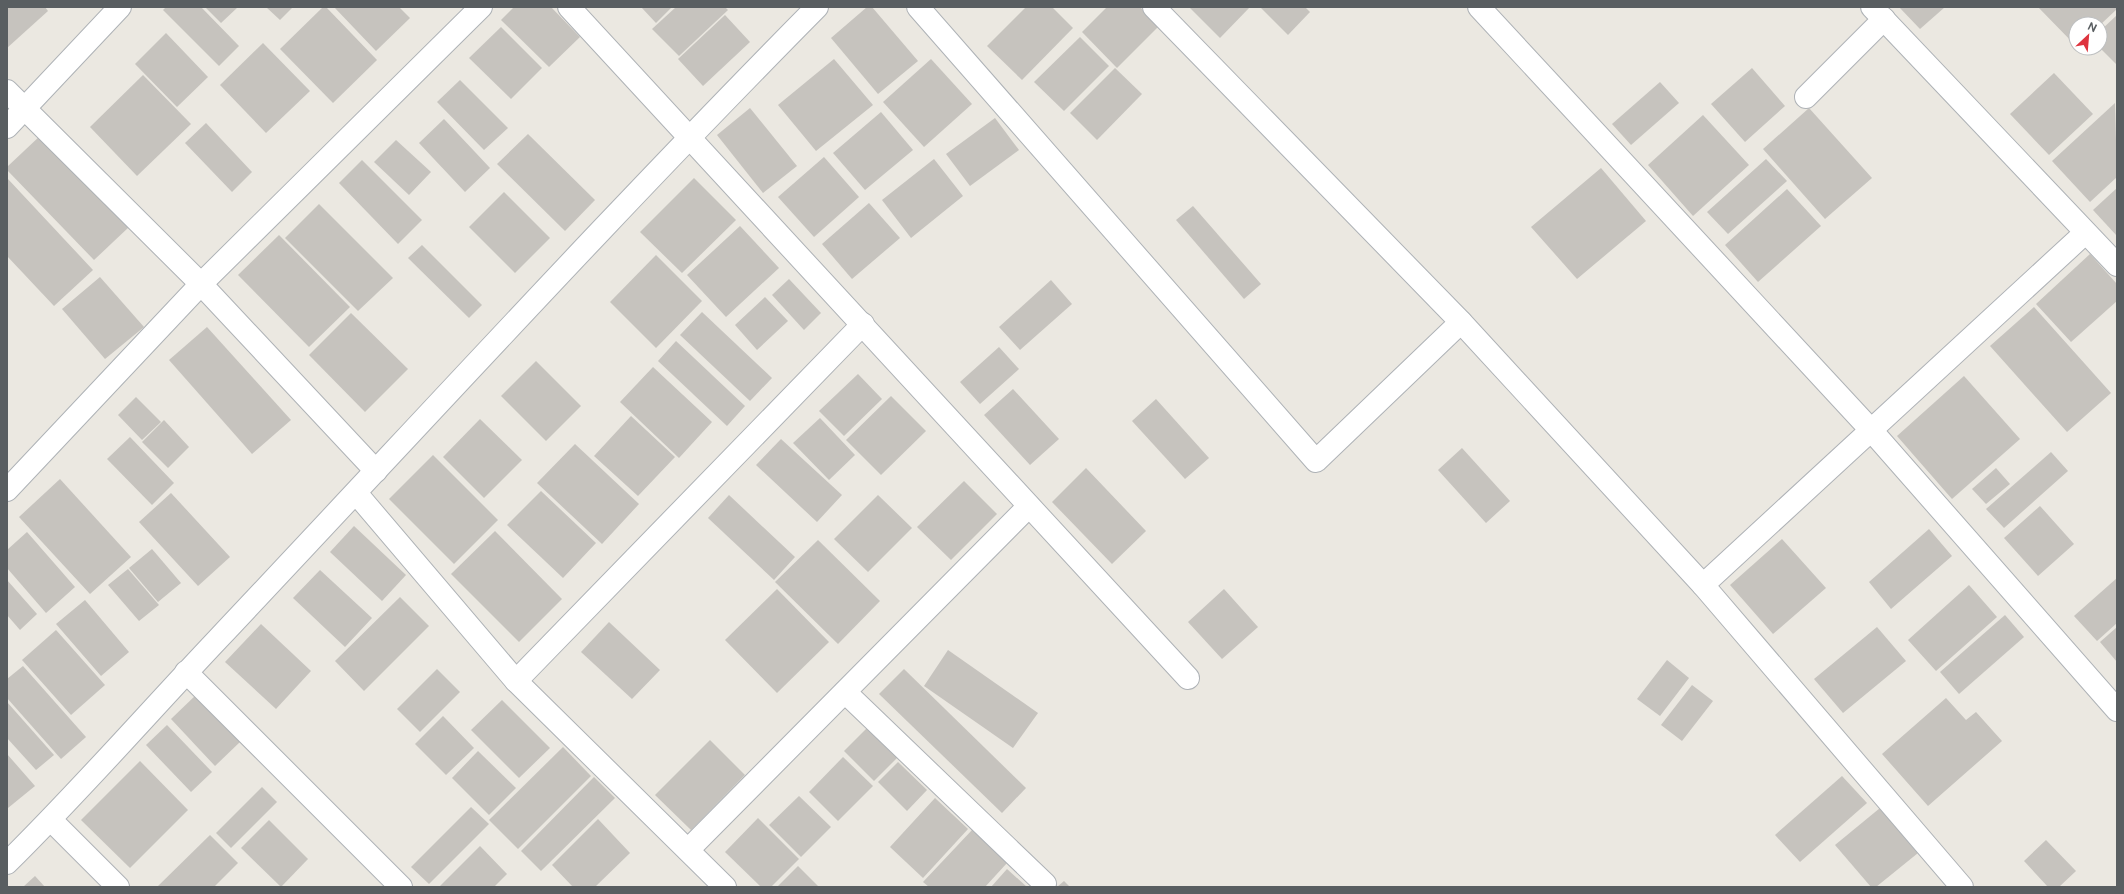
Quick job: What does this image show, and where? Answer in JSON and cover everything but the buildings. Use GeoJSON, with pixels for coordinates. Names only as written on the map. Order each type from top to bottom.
{"type":"FeatureCollection","features":[{"type":"Feature","properties":{"kind":"street"},"geometry":{"type":"LineString","coordinates":[[7,127],[120,7]]}},
{"type":"Feature","properties":{"kind":"street"},"geometry":{"type":"LineString","coordinates":[[7,490],[201,284],[481,7]]}},
{"type":"Feature","properties":{"kind":"street"},"geometry":{"type":"LineString","coordinates":[[568,7],[690,136],[1188,678]]}},
{"type":"Feature","properties":{"kind":"street"},"geometry":{"type":"LineString","coordinates":[[7,863],[51,820],[186,672],[356,493],[690,136],[817,7]]}},
{"type":"Feature","properties":{"kind":"street"},"geometry":{"type":"LineString","coordinates":[[918,7],[1316,461],[1461,322]]}},
{"type":"Feature","properties":{"kind":"street"},"geometry":{"type":"LineString","coordinates":[[1154,7],[1461,322],[1703,585],[1962,887]]}},
{"type":"Feature","properties":{"kind":"street"},"geometry":{"type":"LineString","coordinates":[[1478,7],[1871,430],[2117,710]]}},
{"type":"Feature","properties":{"kind":"street"},"geometry":{"type":"LineString","coordinates":[[1806,97],[1878,13],[2117,265]]}},
{"type":"Feature","properties":{"kind":"street"},"geometry":{"type":"LineString","coordinates":[[7,91],[201,284],[376,471]]}},
{"type":"Feature","properties":{"kind":"street"},"geometry":{"type":"LineString","coordinates":[[1703,585],[2085,233]]}},
{"type":"Feature","properties":{"kind":"street"},"geometry":{"type":"LineString","coordinates":[[516,681],[863,324]]}},
{"type":"Feature","properties":{"kind":"street"},"geometry":{"type":"LineString","coordinates":[[356,493],[516,681],[725,887]]}},
{"type":"Feature","properties":{"kind":"street"},"geometry":{"type":"LineString","coordinates":[[688,850],[1029,506]]}},
{"type":"Feature","properties":{"kind":"street"},"geometry":{"type":"LineString","coordinates":[[186,672],[400,887]]}},
{"type":"Feature","properties":{"kind":"street"},"geometry":{"type":"LineString","coordinates":[[845,692],[1045,884]]}},
{"type":"Feature","properties":{"kind":"street"},"geometry":{"type":"LineString","coordinates":[[51,820],[118,887]]}}]}
